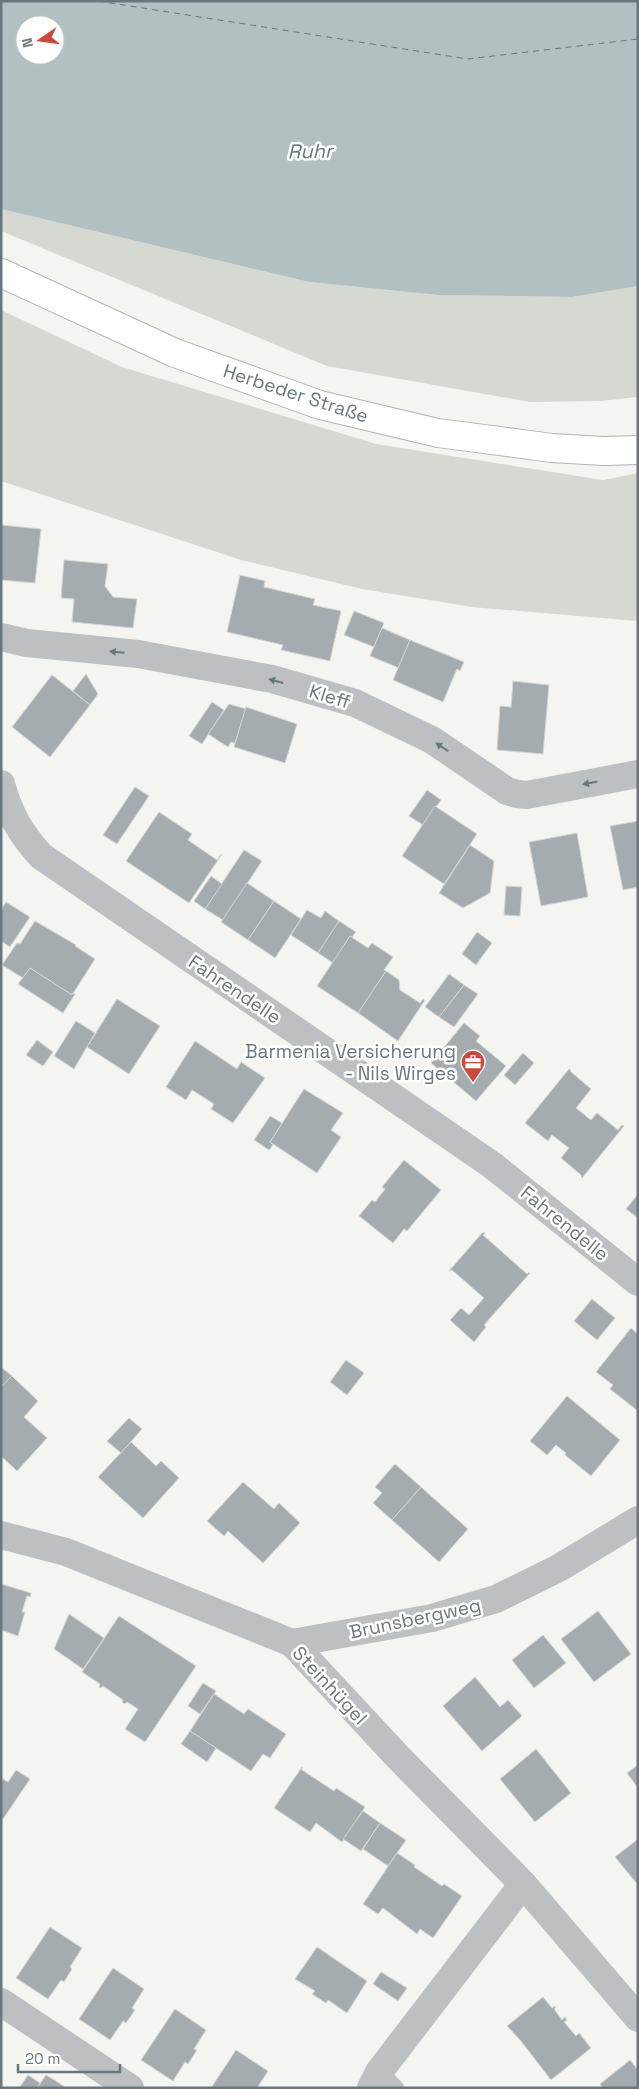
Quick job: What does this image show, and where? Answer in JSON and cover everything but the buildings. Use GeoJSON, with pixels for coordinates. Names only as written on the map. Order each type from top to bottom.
{"type":"FeatureCollection","features":[{"type":"Feature","properties":{"kind":"main road","name":"Herbeder Straße"},"geometry":{"type":"LineString","coordinates":[[1,273],[175,353],[320,404],[438,433],[552,448],[604,451],[638,450]]}},
{"type":"Feature","properties":{"kind":"street","name":"Kleff"},"geometry":{"type":"LineString","coordinates":[[1,637],[27,643],[148,656],[272,680],[355,703],[432,740],[507,791],[517,794],[527,795],[638,774]]}},
{"type":"Feature","properties":{"kind":"street","name":"Fahrendelle"},"geometry":{"type":"LineString","coordinates":[[1,784],[7,806],[25,839],[41,856],[492,1165],[638,1282]]}},
{"type":"Feature","properties":{"kind":"street","name":"Brunsbergweg"},"geometry":{"type":"LineString","coordinates":[[292,1643],[432,1618],[496,1599],[559,1568],[638,1520]]}},
{"type":"Feature","properties":{"kind":"street","name":"Steinhügel"},"geometry":{"type":"LineString","coordinates":[[1,1535],[66,1552],[292,1643],[397,1756],[523,1884],[638,2018]]}},
{"type":"Feature","properties":{"kind":"street"},"geometry":{"type":"LineString","coordinates":[[382,2083],[523,1884]]}},
{"type":"Feature","properties":{"kind":"street"},"geometry":{"type":"LineString","coordinates":[[1,2002],[130,2088]]}},
{"type":"Feature","properties":{"kind":"shaded area"},"geometry":{"type":"Polygon","coordinates":[[[1,209],[309,282],[438,295],[572,297],[638,286],[638,397],[601,401],[530,402],[327,366],[1,231],[1,209]]]}},
{"type":"Feature","properties":{"kind":"shaded area"},"geometry":{"type":"Polygon","coordinates":[[[1,310],[122,367],[376,444],[603,480],[638,473],[638,621],[472,607],[362,589],[241,560],[1,481],[1,310]]]}},
{"type":"Feature","properties":{"kind":"water","name":"Ruhr"},"geometry":{"type":"Polygon","coordinates":[[[1,1],[638,1],[638,286],[572,297],[438,295],[309,282],[1,209],[1,1]]]}},
{"type":"Feature","properties":{"kind":"ferry route"},"geometry":{"type":"LineString","coordinates":[[98,1],[468,59],[638,39]]}},
{"type":"Feature","properties":{"kind":"place","name":"Barmenia Versicherung - Nils Wirges"},"geometry":{"type":"Point","coordinates":[473,1083]}}]}
